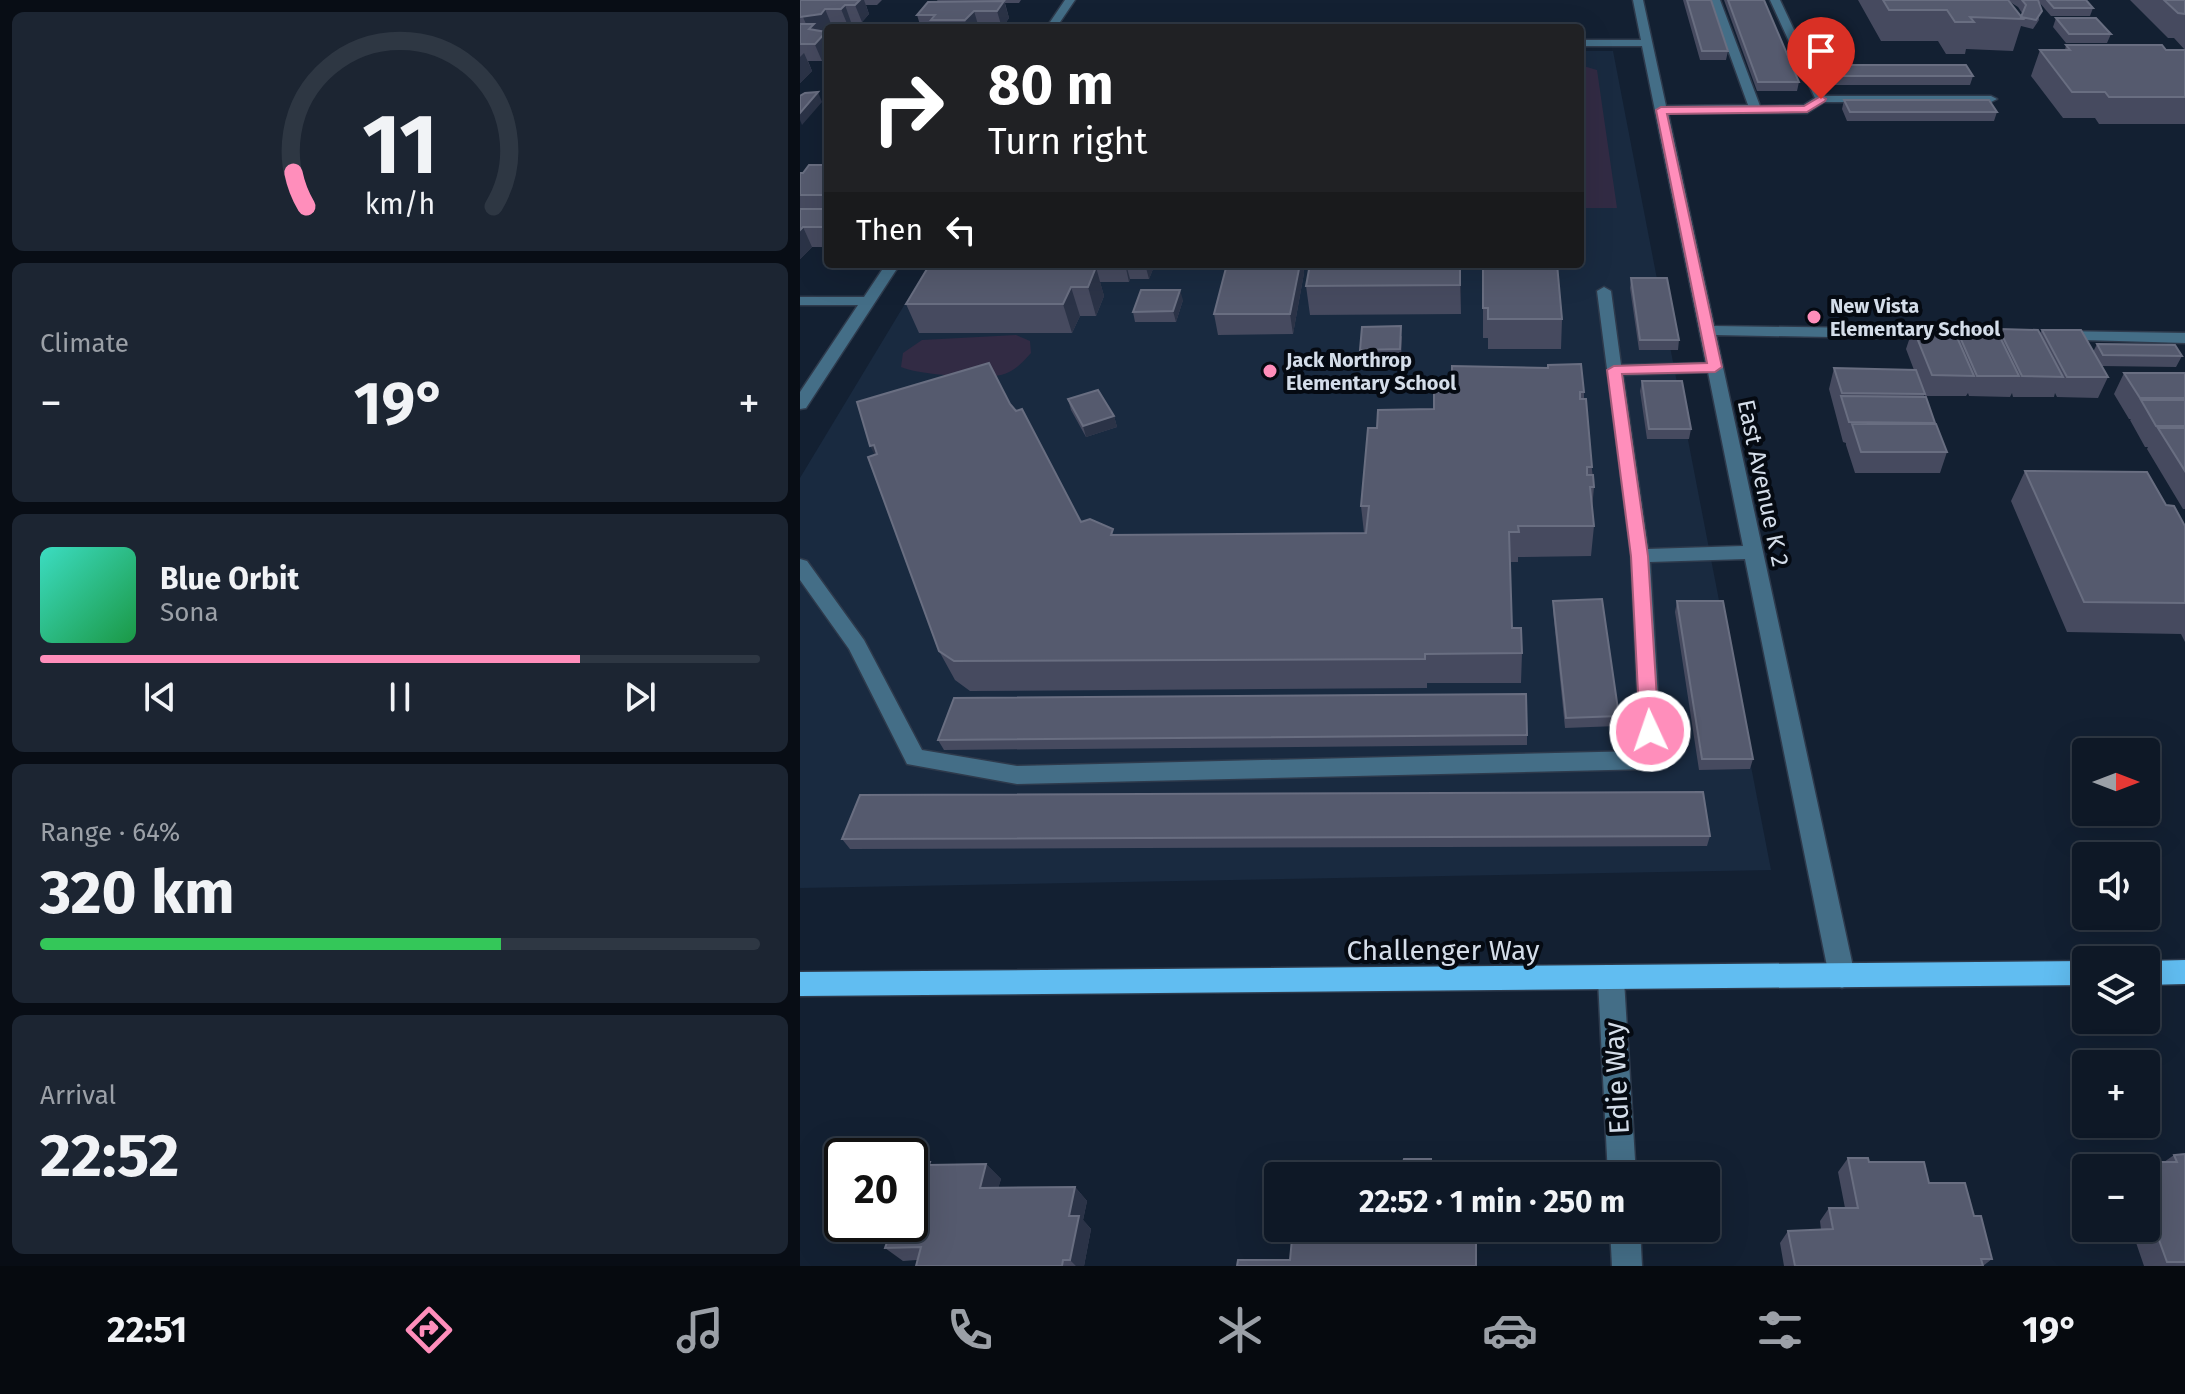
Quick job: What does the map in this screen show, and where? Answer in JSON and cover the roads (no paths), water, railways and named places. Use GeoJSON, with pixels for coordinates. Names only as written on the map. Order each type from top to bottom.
{"type":"FeatureCollection","features":[{"type":"Feature","properties":{"kind":"main road"},"geometry":{"type":"LineString","coordinates":[[2160,973],[2185,972]]}},
{"type":"Feature","properties":{"kind":"main road","name":"Challenger Way"},"geometry":{"type":"LineString","coordinates":[[800,984],[1611,980],[2072,973]]}},
{"type":"Feature","properties":{"kind":"street"},"geometry":{"type":"LineString","coordinates":[[1054,24],[1070,0]]}},
{"type":"Feature","properties":{"kind":"street","name":"East Avenue K 2"},"geometry":{"type":"LineString","coordinates":[[1638,0],[1842,976]]}},
{"type":"Feature","properties":{"kind":"street"},"geometry":{"type":"LineString","coordinates":[[1715,0],[1754,106],[1749,110]]}},
{"type":"Feature","properties":{"kind":"street"},"geometry":{"type":"LineString","coordinates":[[1775,0],[1821,99]]}},
{"type":"Feature","properties":{"kind":"street"},"geometry":{"type":"LineString","coordinates":[[1584,43],[1647,43]]}},
{"type":"Feature","properties":{"kind":"street"},"geometry":{"type":"LineString","coordinates":[[1661,110],[1807,109],[1821,99],[1991,99]]}},
{"type":"Feature","properties":{"kind":"street"},"geometry":{"type":"LineString","coordinates":[[800,404],[890,268]]}},
{"type":"Feature","properties":{"kind":"street"},"geometry":{"type":"LineString","coordinates":[[800,566],[857,645],[915,758],[1017,775],[1651,760],[1640,556],[1604,291]]}},
{"type":"Feature","properties":{"kind":"street"},"geometry":{"type":"LineString","coordinates":[[800,301],[869,301]]}},
{"type":"Feature","properties":{"kind":"street"},"geometry":{"type":"LineString","coordinates":[[1707,330],[1960,334]]}},
{"type":"Feature","properties":{"kind":"street"},"geometry":{"type":"LineString","coordinates":[[2037,335],[2182,342]]}},
{"type":"Feature","properties":{"kind":"street"},"geometry":{"type":"LineString","coordinates":[[1614,370],[1715,367]]}},
{"type":"Feature","properties":{"kind":"street"},"geometry":{"type":"LineString","coordinates":[[1640,556],[1753,552]]}},
{"type":"Feature","properties":{"kind":"street","name":"Edie Way"},"geometry":{"type":"LineString","coordinates":[[1611,980],[1621,1162]]}},
{"type":"Feature","properties":{"kind":"street"},"geometry":{"type":"LineString","coordinates":[[1626,1242],[1627,1266]]}},
{"type":"Feature","properties":{"kind":"place","name":"New Vista Elementary School"},"geometry":{"type":"Point","coordinates":[1814,317]}},
{"type":"Feature","properties":{"kind":"place","name":"Jack Northrop Elementary School"},"geometry":{"type":"Point","coordinates":[1270,371]}}]}
